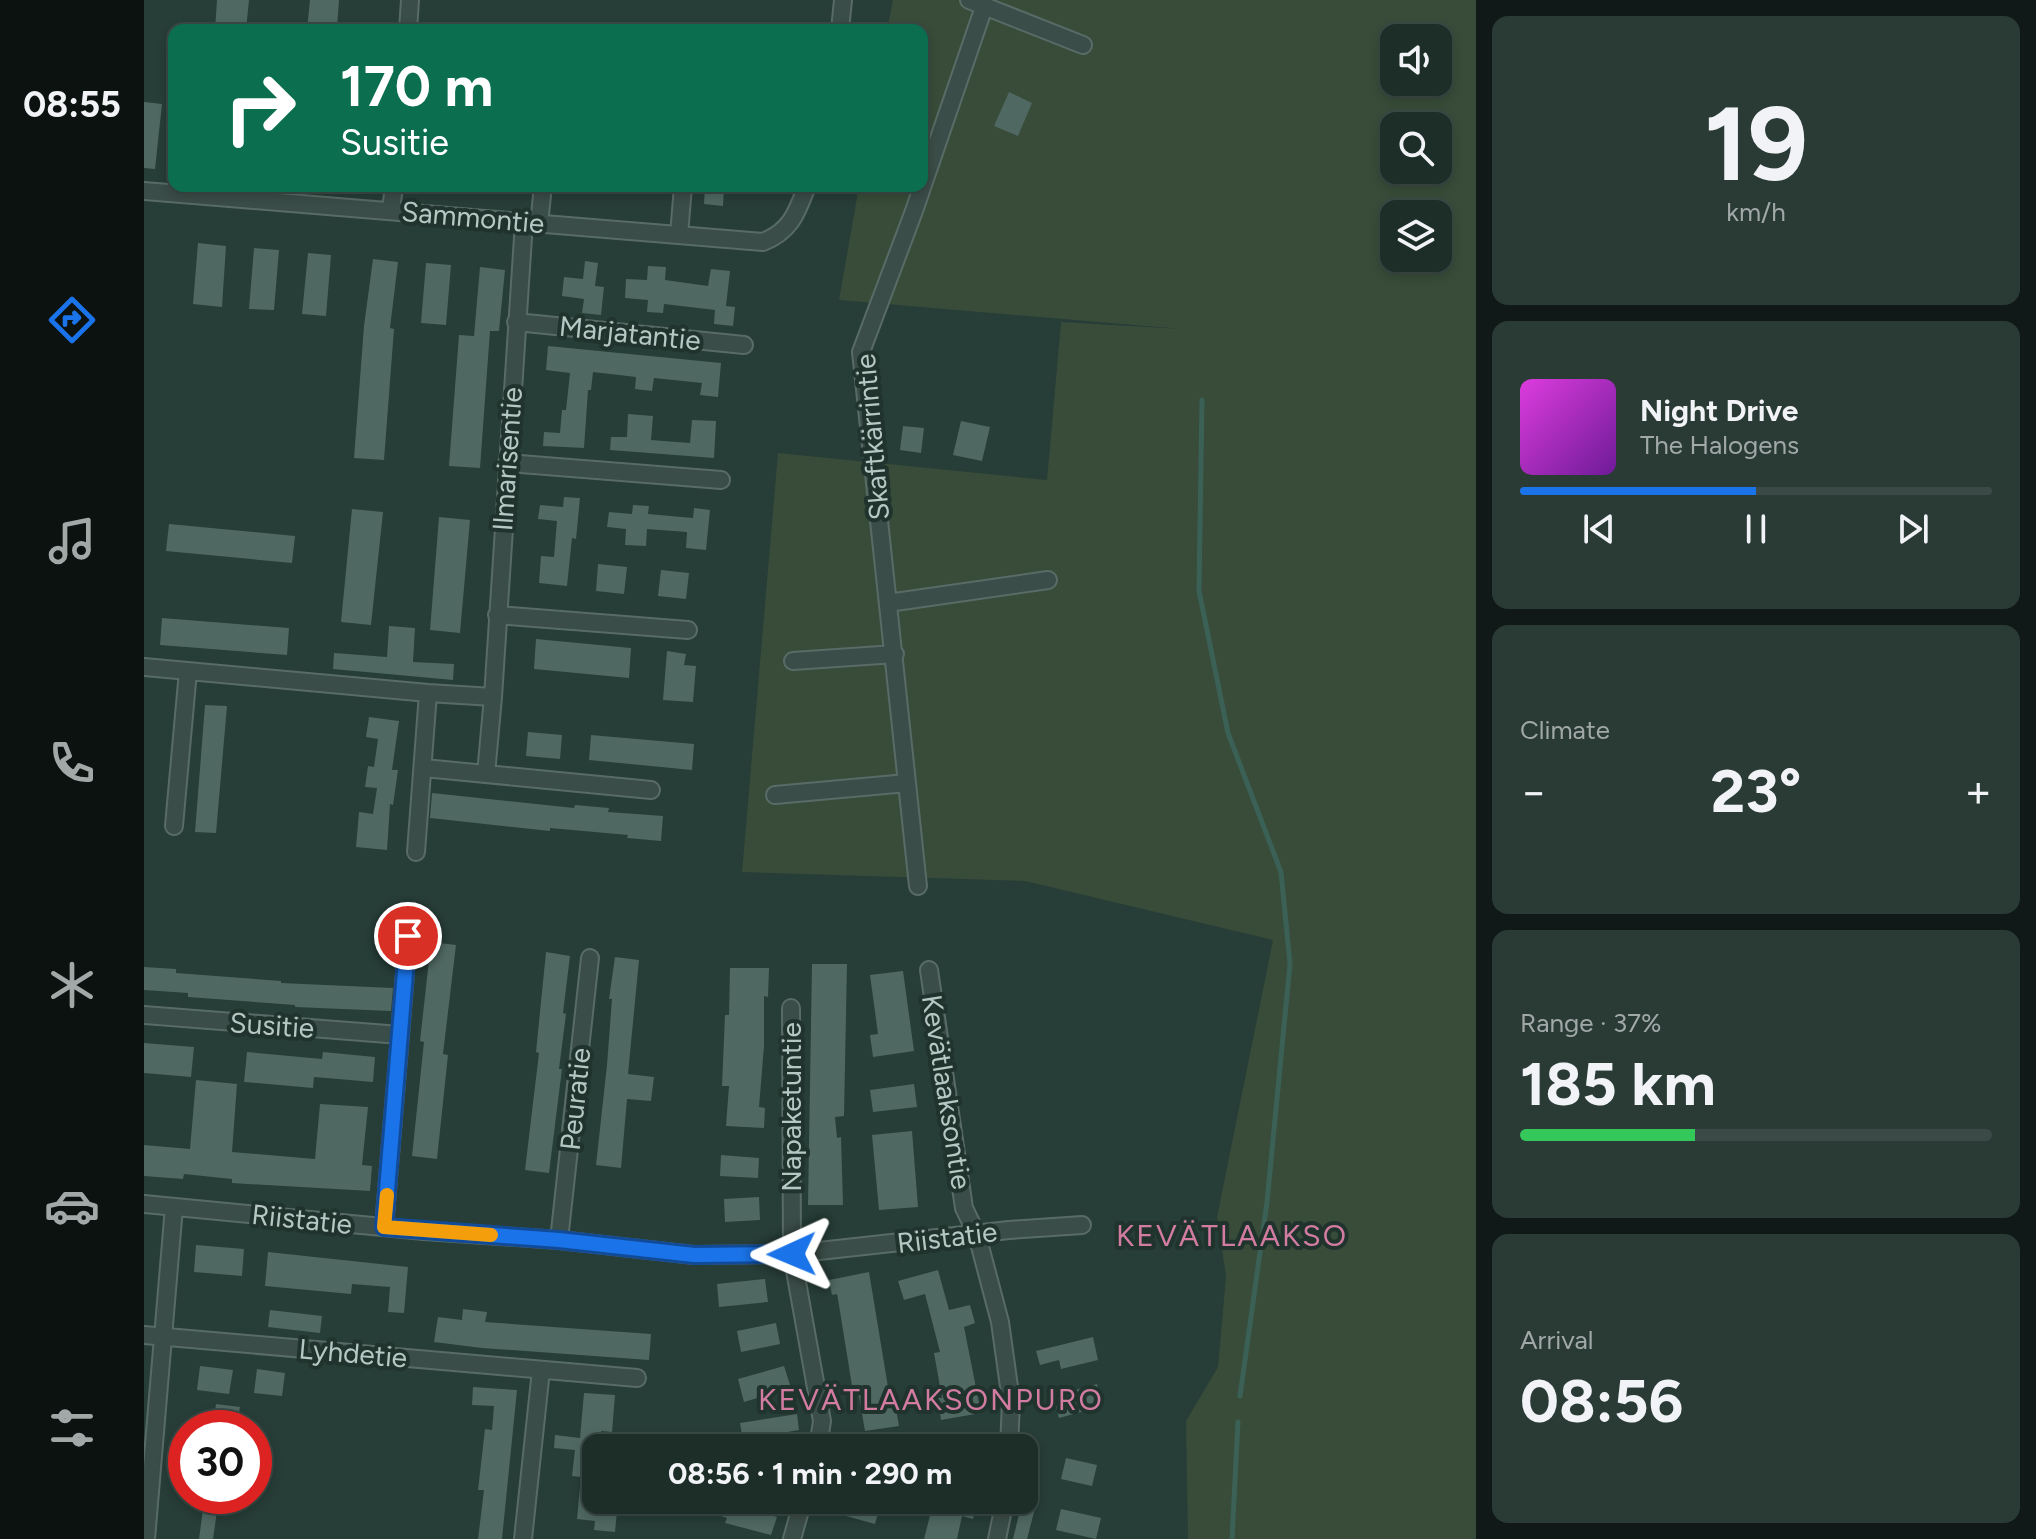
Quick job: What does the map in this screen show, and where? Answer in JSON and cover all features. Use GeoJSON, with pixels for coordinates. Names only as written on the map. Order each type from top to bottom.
{"type":"FeatureCollection","features":[{"type":"Feature","properties":{"kind":"street"},"geometry":{"type":"LineString","coordinates":[[408,24],[410,0]]}},
{"type":"Feature","properties":{"kind":"street"},"geometry":{"type":"LineString","coordinates":[[841,24],[843,0]]}},
{"type":"Feature","properties":{"kind":"street"},"geometry":{"type":"LineString","coordinates":[[977,4],[1083,45]]}},
{"type":"Feature","properties":{"kind":"street","name":"Skaftkärrintie"},"geometry":{"type":"LineString","coordinates":[[928,165],[977,4]]}},
{"type":"Feature","properties":{"kind":"street","name":"Sammontie"},"geometry":{"type":"LineString","coordinates":[[144,191],[763,242],[795,219],[805,192]]}},
{"type":"Feature","properties":{"kind":"street"},"geometry":{"type":"LineString","coordinates":[[391,210],[393,192]]}},
{"type":"Feature","properties":{"kind":"street","name":"Ilmarisentie"},"geometry":{"type":"LineString","coordinates":[[486,774],[516,322],[531,223],[541,192]]}},
{"type":"Feature","properties":{"kind":"street"},"geometry":{"type":"LineString","coordinates":[[679,235],[683,192]]}},
{"type":"Feature","properties":{"kind":"street","name":"Skaftkärrintie"},"geometry":{"type":"LineString","coordinates":[[918,886],[861,352],[920,192]]}},
{"type":"Feature","properties":{"kind":"street","name":"Marjatantie"},"geometry":{"type":"LineString","coordinates":[[516,322],[744,345]]}},
{"type":"Feature","properties":{"kind":"street"},"geometry":{"type":"LineString","coordinates":[[507,463],[721,480]]}},
{"type":"Feature","properties":{"kind":"street"},"geometry":{"type":"LineString","coordinates":[[888,603],[1048,580]]}},
{"type":"Feature","properties":{"kind":"street"},"geometry":{"type":"LineString","coordinates":[[497,615],[688,630]]}},
{"type":"Feature","properties":{"kind":"street"},"geometry":{"type":"LineString","coordinates":[[793,661],[895,654]]}},
{"type":"Feature","properties":{"kind":"street"},"geometry":{"type":"LineString","coordinates":[[144,667],[493,697]]}},
{"type":"Feature","properties":{"kind":"street"},"geometry":{"type":"LineString","coordinates":[[174,826],[188,671]]}},
{"type":"Feature","properties":{"kind":"street"},"geometry":{"type":"LineString","coordinates":[[416,852],[428,693]]}},
{"type":"Feature","properties":{"kind":"street"},"geometry":{"type":"LineString","coordinates":[[424,768],[651,790]]}},
{"type":"Feature","properties":{"kind":"street"},"geometry":{"type":"LineString","coordinates":[[775,795],[907,783]]}},
{"type":"Feature","properties":{"kind":"street"},"geometry":{"type":"LineString","coordinates":[[384,1227],[408,936]]}},
{"type":"Feature","properties":{"kind":"street","name":"Peuratie"},"geometry":{"type":"LineString","coordinates":[[559,1240],[590,958]]}},
{"type":"Feature","properties":{"kind":"street","name":"Kevätlaaksontie"},"geometry":{"type":"LineString","coordinates":[[929,970],[964,1208],[977,1235],[1000,1322],[1011,1401],[1010,1434]]}},
{"type":"Feature","properties":{"kind":"street","name":"Napaketuntie"},"geometry":{"type":"LineString","coordinates":[[791,1008],[792,1254],[822,1421],[820,1434]]}},
{"type":"Feature","properties":{"kind":"street","name":"Susitie"},"geometry":{"type":"LineString","coordinates":[[144,1015],[400,1035]]}},
{"type":"Feature","properties":{"kind":"street","name":"Riistatie"},"geometry":{"type":"LineString","coordinates":[[144,1204],[559,1240],[694,1255],[792,1254],[1082,1225]]}},
{"type":"Feature","properties":{"kind":"street"},"geometry":{"type":"LineString","coordinates":[[146,1539],[146,1507],[174,1207]]}},
{"type":"Feature","properties":{"kind":"street","name":"Lyhdetie"},"geometry":{"type":"LineString","coordinates":[[144,1335],[637,1378]]}},
{"type":"Feature","properties":{"kind":"street"},"geometry":{"type":"LineString","coordinates":[[523,1539],[541,1370]]}},
{"type":"Feature","properties":{"kind":"street"},"geometry":{"type":"LineString","coordinates":[[792,1539],[799,1514]]}},
{"type":"Feature","properties":{"kind":"street"},"geometry":{"type":"LineString","coordinates":[[997,1539],[1002,1514]]}},
{"type":"Feature","properties":{"kind":"green space"},"geometry":{"type":"Polygon","coordinates":[[[893,0],[1476,0],[1476,1539],[1188,1539],[1186,1421],[1218,1367],[1226,1276],[1217,1217],[1273,940],[1025,881],[742,872],[778,453],[1047,480],[1061,322],[1182,329],[839,300],[858,192],[928,192],[928,24],[888,24],[893,0]]]}},
{"type":"Feature","properties":{"kind":"building"},"geometry":{"type":"Polygon","coordinates":[[[217,0],[249,0],[247,24],[215,24],[217,0]]]}},
{"type":"Feature","properties":{"kind":"building"},"geometry":{"type":"Polygon","coordinates":[[[310,0],[339,0],[337,24],[308,24],[310,0]]]}},
{"type":"Feature","properties":{"kind":"building"},"geometry":{"type":"Polygon","coordinates":[[[1009,92],[1032,103],[1018,136],[994,126],[1009,92]]]}},
{"type":"Feature","properties":{"kind":"building"},"geometry":{"type":"Polygon","coordinates":[[[144,102],[162,104],[155,169],[144,168],[144,102]]]}},
{"type":"Feature","properties":{"kind":"building"},"geometry":{"type":"Polygon","coordinates":[[[705,192],[724,192],[723,206],[704,204],[705,192]]]}},
{"type":"Feature","properties":{"kind":"building"},"geometry":{"type":"Polygon","coordinates":[[[198,243],[226,246],[222,307],[193,304],[198,243]]]}},
{"type":"Feature","properties":{"kind":"building"},"geometry":{"type":"Polygon","coordinates":[[[254,248],[279,250],[274,310],[249,309],[254,248]]]}},
{"type":"Feature","properties":{"kind":"building"},"geometry":{"type":"Polygon","coordinates":[[[308,253],[331,255],[326,316],[302,314],[308,253]]]}},
{"type":"Feature","properties":{"kind":"building"},"geometry":{"type":"Polygon","coordinates":[[[373,259],[398,262],[390,328],[394,329],[384,460],[354,458],[364,326],[373,259]]]}},
{"type":"Feature","properties":{"kind":"building"},"geometry":{"type":"Polygon","coordinates":[[[585,261],[598,263],[595,286],[604,287],[601,315],[582,313],[584,299],[562,296],[564,277],[583,279],[585,261]]]}},
{"type":"Feature","properties":{"kind":"building"},"geometry":{"type":"Polygon","coordinates":[[[426,263],[451,265],[446,325],[421,323],[426,263]]]}},
{"type":"Feature","properties":{"kind":"building"},"geometry":{"type":"Polygon","coordinates":[[[648,266],[666,267],[665,280],[708,286],[711,269],[730,271],[726,306],[735,307],[733,326],[714,324],[715,310],[664,304],[663,313],[647,312],[648,300],[625,298],[626,279],[647,280],[648,266]]]}},
{"type":"Feature","properties":{"kind":"building"},"geometry":{"type":"Polygon","coordinates":[[[480,267],[505,270],[499,331],[490,331],[480,468],[449,466],[459,335],[474,336],[480,267]]]}},
{"type":"Feature","properties":{"kind":"building"},"geometry":{"type":"Polygon","coordinates":[[[548,346],[721,363],[718,397],[700,395],[702,383],[654,378],[652,391],[635,389],[636,377],[593,372],[591,390],[588,390],[584,448],[543,446],[544,432],[560,433],[570,373],[546,370],[548,346]]]}},
{"type":"Feature","properties":{"kind":"building"},"geometry":{"type":"Polygon","coordinates":[[[628,414],[653,416],[651,440],[690,443],[692,420],[716,421],[714,458],[610,450],[611,437],[627,437],[628,414]]]}},
{"type":"Feature","properties":{"kind":"building"},"geometry":{"type":"Polygon","coordinates":[[[961,421],[990,427],[982,461],[953,455],[961,421]]]}},
{"type":"Feature","properties":{"kind":"building"},"geometry":{"type":"Polygon","coordinates":[[[903,426],[924,428],[921,453],[900,450],[903,426]]]}},
{"type":"Feature","properties":{"kind":"building"},"geometry":{"type":"Polygon","coordinates":[[[564,497],[580,498],[567,586],[539,583],[541,556],[554,557],[557,521],[538,519],[540,505],[563,507],[564,497]]]}},
{"type":"Feature","properties":{"kind":"building"},"geometry":{"type":"Polygon","coordinates":[[[633,505],[649,506],[648,514],[693,518],[694,508],[710,510],[706,550],[686,548],[687,532],[647,529],[646,546],[625,545],[626,529],[607,527],[609,512],[632,514],[633,505]]]}},
{"type":"Feature","properties":{"kind":"building"},"geometry":{"type":"Polygon","coordinates":[[[352,509],[383,512],[371,625],[341,622],[352,509]]]}},
{"type":"Feature","properties":{"kind":"building"},"geometry":{"type":"Polygon","coordinates":[[[439,517],[470,520],[460,633],[430,630],[439,517]]]}},
{"type":"Feature","properties":{"kind":"building"},"geometry":{"type":"Polygon","coordinates":[[[169,524],[295,536],[292,563],[166,551],[169,524]]]}},
{"type":"Feature","properties":{"kind":"building"},"geometry":{"type":"Polygon","coordinates":[[[598,564],[627,567],[624,594],[596,591],[598,564]]]}},
{"type":"Feature","properties":{"kind":"building"},"geometry":{"type":"Polygon","coordinates":[[[661,570],[689,573],[686,599],[658,596],[661,570]]]}},
{"type":"Feature","properties":{"kind":"building"},"geometry":{"type":"Polygon","coordinates":[[[162,618],[289,628],[287,655],[160,645],[162,618]]]}},
{"type":"Feature","properties":{"kind":"building"},"geometry":{"type":"Polygon","coordinates":[[[389,626],[415,628],[413,662],[454,664],[453,680],[333,669],[334,653],[387,657],[389,626]]]}},
{"type":"Feature","properties":{"kind":"building"},"geometry":{"type":"Polygon","coordinates":[[[536,639],[631,648],[629,678],[534,669],[536,639]]]}},
{"type":"Feature","properties":{"kind":"building"},"geometry":{"type":"Polygon","coordinates":[[[667,651],[686,654],[684,665],[696,666],[693,702],[663,700],[667,651]]]}},
{"type":"Feature","properties":{"kind":"building"},"geometry":{"type":"Polygon","coordinates":[[[205,705],[227,706],[216,833],[195,832],[205,705]]]}},
{"type":"Feature","properties":{"kind":"building"},"geometry":{"type":"Polygon","coordinates":[[[369,717],[399,721],[392,770],[398,770],[393,805],[390,804],[387,850],[356,847],[359,812],[373,814],[377,788],[365,787],[368,766],[374,767],[378,739],[366,737],[369,717]]]}},
{"type":"Feature","properties":{"kind":"building"},"geometry":{"type":"Polygon","coordinates":[[[528,732],[562,735],[560,759],[526,756],[528,732]]]}},
{"type":"Feature","properties":{"kind":"building"},"geometry":{"type":"Polygon","coordinates":[[[591,735],[694,744],[692,770],[589,760],[591,735]]]}},
{"type":"Feature","properties":{"kind":"building"},"geometry":{"type":"Polygon","coordinates":[[[432,793],[574,808],[575,805],[609,808],[608,812],[663,816],[661,841],[627,838],[628,835],[550,828],[550,831],[430,818],[432,793]]]}},
{"type":"Feature","properties":{"kind":"building"},"geometry":{"type":"Polygon","coordinates":[[[431,942],[456,945],[443,1054],[448,1055],[437,1159],[412,1156],[431,942]]]}},
{"type":"Feature","properties":{"kind":"building"},"geometry":{"type":"Polygon","coordinates":[[[546,952],[570,956],[559,1069],[562,1069],[549,1173],[525,1170],[539,1053],[536,1052],[546,952]]]}},
{"type":"Feature","properties":{"kind":"building"},"geometry":{"type":"Polygon","coordinates":[[[615,957],[639,960],[628,1074],[654,1077],[651,1101],[627,1099],[621,1168],[596,1165],[615,957]]]}},
{"type":"Feature","properties":{"kind":"building"},"geometry":{"type":"Polygon","coordinates":[[[812,964],[847,964],[844,1116],[835,1117],[837,1138],[841,1137],[843,1205],[808,1205],[812,964]]]}},
{"type":"Feature","properties":{"kind":"building"},"geometry":{"type":"Polygon","coordinates":[[[144,967],[281,983],[393,988],[391,1011],[295,1007],[144,990],[144,967]]]}},
{"type":"Feature","properties":{"kind":"building"},"geometry":{"type":"Polygon","coordinates":[[[730,968],[769,968],[768,997],[764,996],[759,1107],[765,1108],[764,1128],[726,1126],[729,1086],[722,1086],[730,968]]]}},
{"type":"Feature","properties":{"kind":"building"},"geometry":{"type":"Polygon","coordinates":[[[903,971],[914,1051],[873,1057],[870,1035],[878,1034],[870,975],[903,971]]]}},
{"type":"Feature","properties":{"kind":"building"},"geometry":{"type":"Polygon","coordinates":[[[144,1043],[194,1047],[191,1077],[144,1073],[144,1043]]]}},
{"type":"Feature","properties":{"kind":"building"},"geometry":{"type":"Polygon","coordinates":[[[247,1052],[322,1059],[323,1052],[375,1057],[373,1082],[314,1077],[313,1088],[244,1082],[247,1052]]]}},
{"type":"Feature","properties":{"kind":"building"},"geometry":{"type":"Polygon","coordinates":[[[196,1080],[237,1084],[232,1152],[315,1159],[320,1104],[368,1107],[362,1165],[372,1166],[370,1191],[232,1183],[232,1179],[184,1174],[183,1179],[144,1176],[144,1145],[190,1149],[196,1080]]]}},
{"type":"Feature","properties":{"kind":"building"},"geometry":{"type":"Polygon","coordinates":[[[914,1084],[917,1107],[873,1112],[870,1090],[914,1084]]]}},
{"type":"Feature","properties":{"kind":"building"},"geometry":{"type":"Polygon","coordinates":[[[912,1131],[918,1207],[879,1210],[872,1135],[912,1131]]]}},
{"type":"Feature","properties":{"kind":"building"},"geometry":{"type":"Polygon","coordinates":[[[721,1155],[759,1158],[758,1178],[720,1176],[721,1155]]]}},
{"type":"Feature","properties":{"kind":"building"},"geometry":{"type":"Polygon","coordinates":[[[759,1197],[760,1220],[725,1222],[724,1199],[759,1197]]]}},
{"type":"Feature","properties":{"kind":"building"},"geometry":{"type":"Polygon","coordinates":[[[196,1245],[244,1249],[242,1276],[194,1272],[196,1245]]]}},
{"type":"Feature","properties":{"kind":"building"},"geometry":{"type":"Polygon","coordinates":[[[268,1252],[408,1267],[404,1313],[388,1312],[390,1287],[352,1284],[351,1294],[265,1286],[268,1252]]]}},
{"type":"Feature","properties":{"kind":"building"},"geometry":{"type":"Polygon","coordinates":[[[938,1270],[949,1310],[970,1305],[975,1323],[964,1327],[981,1413],[941,1420],[938,1398],[942,1398],[934,1353],[940,1352],[925,1294],[904,1300],[898,1281],[938,1270]]]}},
{"type":"Feature","properties":{"kind":"building"},"geometry":{"type":"Polygon","coordinates":[[[869,1272],[890,1399],[894,1398],[899,1426],[865,1431],[858,1391],[853,1392],[837,1294],[832,1295],[829,1280],[869,1272]]]}},
{"type":"Feature","properties":{"kind":"building"},"geometry":{"type":"Polygon","coordinates":[[[765,1279],[768,1302],[719,1307],[717,1284],[765,1279]]]}},
{"type":"Feature","properties":{"kind":"building"},"geometry":{"type":"Polygon","coordinates":[[[463,1309],[487,1312],[485,1322],[651,1334],[649,1360],[434,1342],[438,1317],[462,1320],[463,1309]]]}},
{"type":"Feature","properties":{"kind":"building"},"geometry":{"type":"Polygon","coordinates":[[[270,1310],[322,1316],[320,1333],[268,1327],[270,1310]]]}},
{"type":"Feature","properties":{"kind":"building"},"geometry":{"type":"Polygon","coordinates":[[[776,1323],[780,1344],[741,1352],[737,1331],[776,1323]]]}},
{"type":"Feature","properties":{"kind":"building"},"geometry":{"type":"Polygon","coordinates":[[[1093,1337],[1098,1360],[1061,1369],[1059,1360],[1040,1365],[1036,1351],[1093,1337]]]}},
{"type":"Feature","properties":{"kind":"building"},"geometry":{"type":"Polygon","coordinates":[[[200,1366],[233,1370],[229,1394],[197,1390],[200,1366]]]}},
{"type":"Feature","properties":{"kind":"building"},"geometry":{"type":"Polygon","coordinates":[[[784,1366],[791,1388],[744,1402],[738,1379],[784,1366]]]}},
{"type":"Feature","properties":{"kind":"building"},"geometry":{"type":"Polygon","coordinates":[[[257,1369],[285,1373],[282,1396],[254,1393],[257,1369]]]}},
{"type":"Feature","properties":{"kind":"building"},"geometry":{"type":"Polygon","coordinates":[[[1097,1384],[1103,1406],[1059,1418],[1053,1396],[1097,1384]]]}},
{"type":"Feature","properties":{"kind":"building"},"geometry":{"type":"Polygon","coordinates":[[[473,1387],[517,1390],[502,1539],[478,1539],[484,1490],[478,1490],[485,1429],[492,1430],[494,1406],[472,1405],[473,1387]]]}},
{"type":"Feature","properties":{"kind":"building"},"geometry":{"type":"Polygon","coordinates":[[[584,1393],[615,1395],[612,1432],[582,1434],[582,1514],[617,1514],[615,1532],[594,1530],[595,1521],[577,1519],[581,1477],[572,1476],[575,1450],[554,1448],[555,1435],[580,1438],[584,1393]]]}},
{"type":"Feature","properties":{"kind":"building"},"geometry":{"type":"Polygon","coordinates":[[[216,1404],[240,1407],[239,1410],[215,1410],[216,1404]]]}},
{"type":"Feature","properties":{"kind":"building"},"geometry":{"type":"Polygon","coordinates":[[[797,1414],[799,1430],[782,1434],[742,1434],[740,1423],[797,1414]]]}},
{"type":"Feature","properties":{"kind":"building"},"geometry":{"type":"Polygon","coordinates":[[[1066,1458],[1097,1465],[1092,1486],[1061,1479],[1066,1458]]]}},
{"type":"Feature","properties":{"kind":"building"},"geometry":{"type":"Polygon","coordinates":[[[1061,1509],[1101,1518],[1096,1539],[1056,1530],[1061,1509]]]}},
{"type":"Feature","properties":{"kind":"building"},"geometry":{"type":"Polygon","coordinates":[[[202,1514],[217,1514],[213,1539],[199,1539],[202,1514]]]}},
{"type":"Feature","properties":{"kind":"building"},"geometry":{"type":"Polygon","coordinates":[[[767,1514],[777,1517],[771,1535],[725,1523],[727,1518],[717,1515],[767,1514]]]}},
{"type":"Feature","properties":{"kind":"building"},"geometry":{"type":"Polygon","coordinates":[[[839,1514],[878,1514],[875,1524],[839,1514]]]}},
{"type":"Feature","properties":{"kind":"building"},"geometry":{"type":"Polygon","coordinates":[[[930,1514],[974,1514],[973,1519],[962,1516],[957,1539],[924,1539],[930,1514]]]}},
{"type":"Feature","properties":{"kind":"building"},"geometry":{"type":"Polygon","coordinates":[[[1019,1514],[1034,1514],[1027,1539],[1013,1539],[1019,1514]]]}},
{"type":"Feature","properties":{"kind":"waterway"},"geometry":{"type":"LineString","coordinates":[[1202,400],[1199,591],[1228,733],[1281,872],[1290,964],[1267,1202],[1240,1396]]}},
{"type":"Feature","properties":{"kind":"waterway"},"geometry":{"type":"LineString","coordinates":[[1232,1539],[1238,1422]]}},
{"type":"Feature","properties":{"kind":"slow traffic"},"geometry":{"type":"LineString","coordinates":[[387,1195],[384,1227],[491,1235]]}},
{"type":"Feature","properties":{"kind":"district","name":"KEVÄTLAAKSO"},"geometry":{"type":"Point","coordinates":[1232,1235]}},
{"type":"Feature","properties":{"kind":"district","name":"KEVÄTLAAKSONPURO"},"geometry":{"type":"Point","coordinates":[931,1399]}},
{"type":"Feature","properties":{"kind":"route"},"geometry":{"type":"LineString","coordinates":[[408,936],[384,1227],[559,1240],[694,1255],[792,1254]]}}]}
